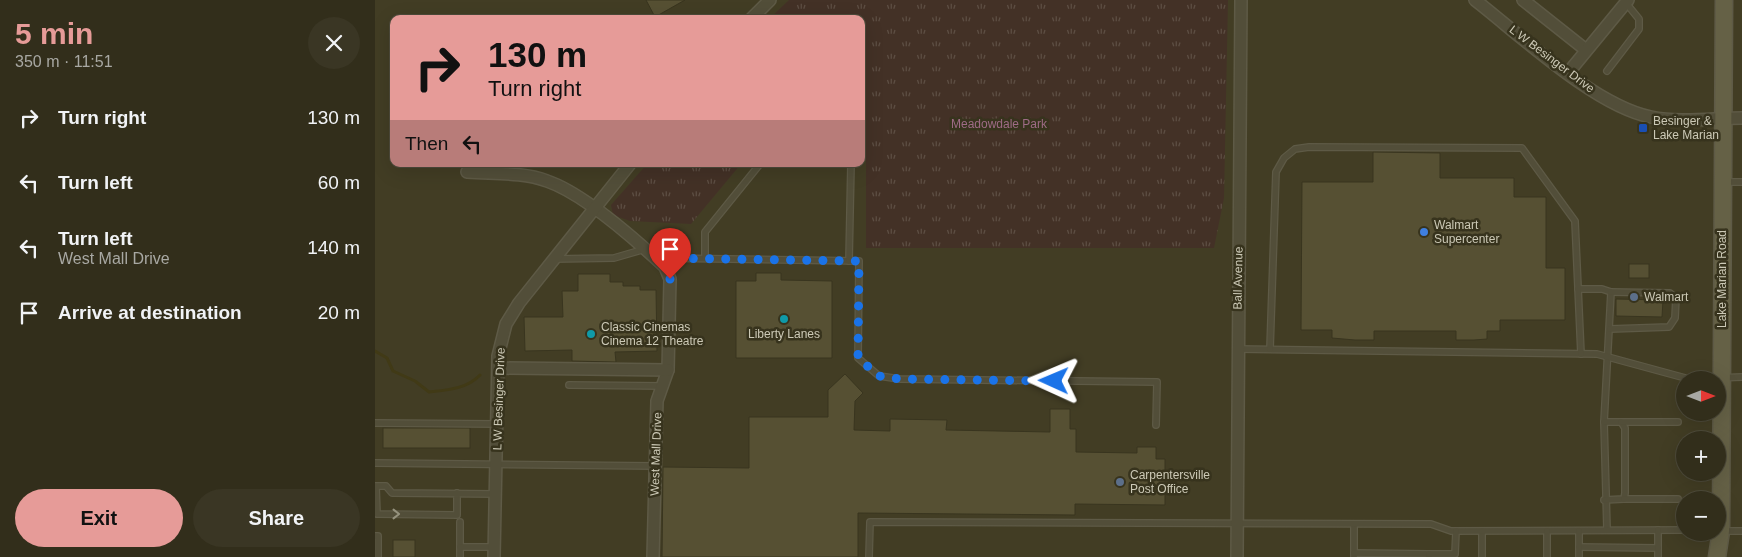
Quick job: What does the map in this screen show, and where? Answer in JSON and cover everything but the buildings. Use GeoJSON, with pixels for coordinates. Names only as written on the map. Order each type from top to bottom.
{"type":"FeatureCollection","features":[{"type":"Feature","properties":{"kind":"street"},"geometry":{"type":"LineString","coordinates":[[755,15],[770,0]]}},
{"type":"Feature","properties":{"kind":"street","name":"Ball Avenue"},"geometry":{"type":"LineString","coordinates":[[1237,557],[1241,0]]}},
{"type":"Feature","properties":{"kind":"street","name":"L W Besinger Drive"},"geometry":{"type":"LineString","coordinates":[[1475,0],[1489,4],[1567,73],[1605,98],[1650,117],[1674,119],[1742,118]]}},
{"type":"Feature","properties":{"kind":"street"},"geometry":{"type":"LineString","coordinates":[[1523,0],[1586,50]]}},
{"type":"Feature","properties":{"kind":"street","name":"Lake Marian Road"},"geometry":{"type":"LineString","coordinates":[[1721,371],[1724,0]]}},
{"type":"Feature","properties":{"kind":"street"},"geometry":{"type":"LineString","coordinates":[[1567,73],[1627,2]]}},
{"type":"Feature","properties":{"kind":"street","name":"L W Besinger Drive"},"geometry":{"type":"LineString","coordinates":[[495,552],[498,356],[506,324],[519,303],[553,259],[627,167]]}},
{"type":"Feature","properties":{"kind":"street","name":"West Mall Drive"},"geometry":{"type":"LineString","coordinates":[[467,172],[515,175],[548,181],[593,208],[665,267],[670,279],[668,370],[657,401],[653,557]]}},
{"type":"Feature","properties":{"kind":"street"},"geometry":{"type":"LineString","coordinates":[[498,368],[668,370]]}},
{"type":"Feature","properties":{"kind":"street","name":"Lake Marian Road"},"geometry":{"type":"LineString","coordinates":[[1720,421],[1720,491]]}},
{"type":"Feature","properties":{"kind":"street","name":"Lake Marian Road"},"geometry":{"type":"LineString","coordinates":[[1717,557],[1718,541]]}},
{"type":"Feature","properties":{"kind":"lane"},"geometry":{"type":"LineString","coordinates":[[1607,71],[1639,29],[1639,19],[1627,2]]}},
{"type":"Feature","properties":{"kind":"lane"},"geometry":{"type":"LineString","coordinates":[[1270,349],[1276,172],[1284,158],[1295,149],[1330,146],[1521,148],[1575,221],[1581,354]]}},
{"type":"Feature","properties":{"kind":"lane"},"geometry":{"type":"LineString","coordinates":[[705,258],[705,232],[758,167]]}},
{"type":"Feature","properties":{"kind":"lane"},"geometry":{"type":"LineString","coordinates":[[849,261],[851,167]]}},
{"type":"Feature","properties":{"kind":"lane"},"geometry":{"type":"LineString","coordinates":[[1722,182],[1742,182]]}},
{"type":"Feature","properties":{"kind":"lane"},"geometry":{"type":"LineString","coordinates":[[553,259],[614,258],[645,249]]}},
{"type":"Feature","properties":{"kind":"lane"},"geometry":{"type":"LineString","coordinates":[[655,258],[859,261],[858,358],[879,376],[900,379],[1157,382],[1156,425]]}},
{"type":"Feature","properties":{"kind":"lane"},"geometry":{"type":"LineString","coordinates":[[1578,289],[1602,289],[1611,292],[1670,293],[1676,298],[1675,318],[1669,327],[1610,328]]}},
{"type":"Feature","properties":{"kind":"lane"},"geometry":{"type":"LineString","coordinates":[[1607,529],[1604,500],[1604,422],[1611,292]]}},
{"type":"Feature","properties":{"kind":"lane"},"geometry":{"type":"LineString","coordinates":[[1237,349],[1597,354],[1676,375]]}},
{"type":"Feature","properties":{"kind":"lane"},"geometry":{"type":"LineString","coordinates":[[1726,379],[1742,377]]}},
{"type":"Feature","properties":{"kind":"lane"},"geometry":{"type":"LineString","coordinates":[[569,385],[663,386]]}},
{"type":"Feature","properties":{"kind":"lane"},"geometry":{"type":"LineString","coordinates":[[1604,422],[1678,422]]}},
{"type":"Feature","properties":{"kind":"lane"},"geometry":{"type":"LineString","coordinates":[[1621,422],[1625,428],[1624,499]]}},
{"type":"Feature","properties":{"kind":"lane"},"geometry":{"type":"LineString","coordinates":[[375,423],[497,424]]}},
{"type":"Feature","properties":{"kind":"lane"},"geometry":{"type":"LineString","coordinates":[[375,463],[655,466]]}},
{"type":"Feature","properties":{"kind":"lane"},"geometry":{"type":"LineString","coordinates":[[457,494],[457,514],[377,514],[376,486],[386,486],[392,493],[496,494]]}},
{"type":"Feature","properties":{"kind":"lane"},"geometry":{"type":"LineString","coordinates":[[1604,500],[1676,499]]}},
{"type":"Feature","properties":{"kind":"lane"},"geometry":{"type":"LineString","coordinates":[[459,557],[460,522]]}},
{"type":"Feature","properties":{"kind":"lane"},"geometry":{"type":"LineString","coordinates":[[869,557],[870,522],[1237,525],[1431,524],[1456,531],[1579,532],[1607,529],[1676,530]]}},
{"type":"Feature","properties":{"kind":"lane"},"geometry":{"type":"LineString","coordinates":[[1354,524],[1354,555],[1455,555],[1456,531]]}},
{"type":"Feature","properties":{"kind":"lane"},"geometry":{"type":"LineString","coordinates":[[1658,530],[1658,557]]}},
{"type":"Feature","properties":{"kind":"lane"},"geometry":{"type":"LineString","coordinates":[[1482,531],[1482,557]]}},
{"type":"Feature","properties":{"kind":"lane"},"geometry":{"type":"LineString","coordinates":[[1547,531],[1547,557]]}},
{"type":"Feature","properties":{"kind":"lane"},"geometry":{"type":"LineString","coordinates":[[1726,531],[1742,531]]}},
{"type":"Feature","properties":{"kind":"lane"},"geometry":{"type":"LineString","coordinates":[[1579,532],[1579,557]]}},
{"type":"Feature","properties":{"kind":"lane"},"geometry":{"type":"LineString","coordinates":[[375,536],[378,536],[378,557]]}},
{"type":"Feature","properties":{"kind":"lane"},"geometry":{"type":"LineString","coordinates":[[460,547],[495,552]]}},
{"type":"Feature","properties":{"kind":"lane"},"geometry":{"type":"LineString","coordinates":[[1579,547],[1658,548]]}},
{"type":"Feature","properties":{"kind":"green space","name":"Meadowdale Park"},"geometry":{"type":"Polygon","coordinates":[[[789,0],[1228,0],[1224,198],[1214,248],[866,248],[865,15],[773,15],[789,0]]]}},
{"type":"Feature","properties":{"kind":"green space"},"geometry":{"type":"Polygon","coordinates":[[[644,167],[738,167],[691,224],[630,221],[613,215],[611,205],[644,167]]]}},
{"type":"Feature","properties":{"kind":"waterway"},"geometry":{"type":"LineString","coordinates":[[375,351],[387,358],[393,371],[415,381],[429,392],[463,386],[480,375]]}},
{"type":"Feature","properties":{"kind":"place","name":"Besinger & Lake Marian"},"geometry":{"type":"Point","coordinates":[1643,128]}},
{"type":"Feature","properties":{"kind":"place","name":"Walmart Supercenter"},"geometry":{"type":"Point","coordinates":[1424,232]}},
{"type":"Feature","properties":{"kind":"place","name":"Walmart"},"geometry":{"type":"Point","coordinates":[1634,297]}},
{"type":"Feature","properties":{"kind":"place","name":"Liberty Lanes"},"geometry":{"type":"Point","coordinates":[784,319]}},
{"type":"Feature","properties":{"kind":"place","name":"Classic Cinemas Cinema 12 Theatre"},"geometry":{"type":"Point","coordinates":[591,334]}},
{"type":"Feature","properties":{"kind":"place","name":"Carpentersville Post Office"},"geometry":{"type":"Point","coordinates":[1120,482]}},
{"type":"Feature","properties":{"kind":"route"},"geometry":{"type":"LineString","coordinates":[[670,279],[665,267],[655,258],[859,261],[858,358],[879,376],[900,379],[1054,381]]}}]}
